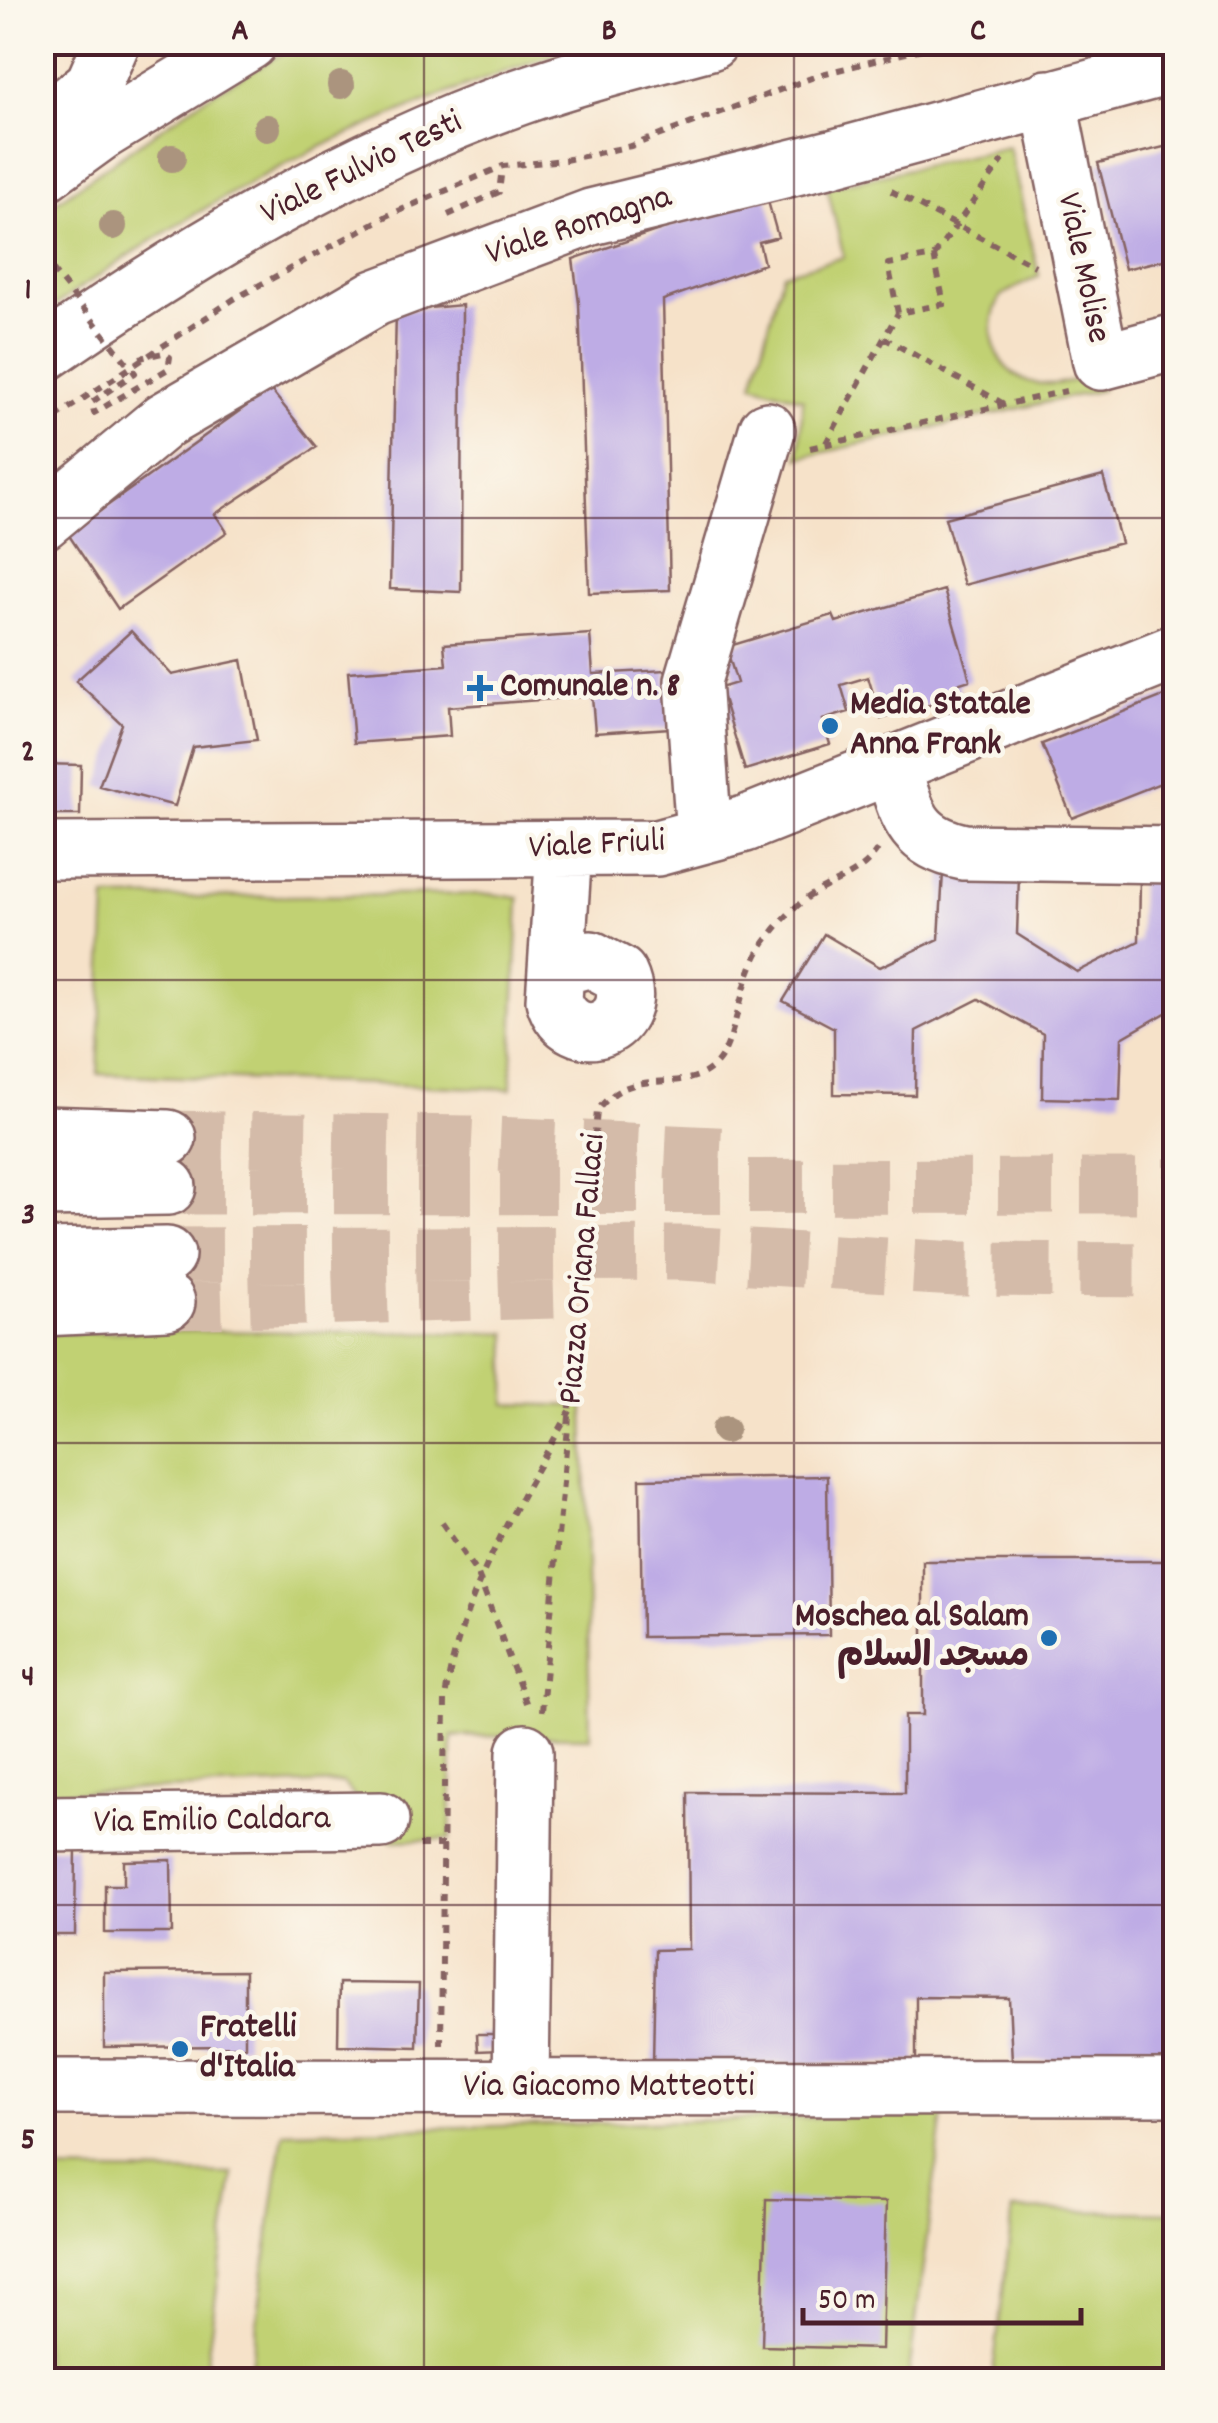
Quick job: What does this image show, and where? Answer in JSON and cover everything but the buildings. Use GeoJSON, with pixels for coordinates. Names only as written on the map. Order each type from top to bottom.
{"type":"FeatureCollection","features":[{"type":"Feature","properties":{"kind":"main road"},"geometry":{"type":"LineString","coordinates":[[42,126],[92,85],[112,42]]}},
{"type":"Feature","properties":{"kind":"main road"},"geometry":{"type":"LineString","coordinates":[[42,175],[100,133],[249,42]]}},
{"type":"Feature","properties":{"kind":"main road","name":"Viale Fulvio Testi"},"geometry":{"type":"LineString","coordinates":[[42,355],[160,275],[274,209],[404,144],[518,97],[710,42]]}},
{"type":"Feature","properties":{"kind":"main road","name":"Viale Romagna"},"geometry":{"type":"LineString","coordinates":[[42,522],[165,420],[375,298],[591,217],[832,158],[1051,115],[1176,65]]}},
{"type":"Feature","properties":{"kind":"main road","name":"Viale Molise"},"geometry":{"type":"LineString","coordinates":[[1051,115],[1101,362],[1176,342]]}},
{"type":"Feature","properties":{"kind":"main road"},"geometry":{"type":"LineString","coordinates":[[704,835],[693,682],[763,444]]}},
{"type":"Feature","properties":{"kind":"main road","name":"Viale Friuli"},"geometry":{"type":"LineString","coordinates":[[42,851],[658,848],[746,824],[1176,652]]}},
{"type":"Feature","properties":{"kind":"main road"},"geometry":{"type":"LineString","coordinates":[[892,765],[910,819],[920,835],[940,847],[964,852],[1176,856]]}},
{"type":"Feature","properties":{"kind":"main road"},"geometry":{"type":"LineString","coordinates":[[564,849],[554,1000],[564,1021],[574,1028],[586,1031],[609,1026],[624,1008],[626,996],[619,974],[600,960],[581,960],[569,965]]}},
{"type":"Feature","properties":{"kind":"main road"},"geometry":{"type":"LineString","coordinates":[[42,1134],[168,1163],[42,1189]]}},
{"type":"Feature","properties":{"kind":"main road"},"geometry":{"type":"LineString","coordinates":[[42,1257],[167,1278],[42,1308]]}},
{"type":"Feature","properties":{"kind":"main road"},"geometry":{"type":"LineString","coordinates":[[521,2088],[533,1730]]}},
{"type":"Feature","properties":{"kind":"main road","name":"Via Emilio Caldara"},"geometry":{"type":"LineString","coordinates":[[42,1824],[381,1820]]}},
{"type":"Feature","properties":{"kind":"main road","name":"Via Giacomo Matteotti"},"geometry":{"type":"LineString","coordinates":[[42,2088],[1176,2088]]}},
{"type":"Feature","properties":{"kind":"path"},"geometry":{"type":"LineString","coordinates":[[42,426],[234,299],[387,216],[502,166],[565,160],[630,146],[822,74],[950,42]]}},
{"type":"Feature","properties":{"kind":"path"},"geometry":{"type":"LineString","coordinates":[[826,444],[898,313],[888,264],[934,256],[1015,142],[1051,115]]}},
{"type":"Feature","properties":{"kind":"path"},"geometry":{"type":"LineString","coordinates":[[832,158],[1028,264],[1046,268],[1081,263]]}},
{"type":"Feature","properties":{"kind":"path"},"geometry":{"type":"LineString","coordinates":[[448,215],[499,192],[502,166]]}},
{"type":"Feature","properties":{"kind":"path"},"geometry":{"type":"LineString","coordinates":[[42,256],[135,372],[92,402],[91,411],[104,410],[168,369],[170,358],[163,354],[140,358]]}},
{"type":"Feature","properties":{"kind":"path"},"geometry":{"type":"LineString","coordinates":[[898,313],[944,304],[934,256]]}},
{"type":"Feature","properties":{"kind":"path"},"geometry":{"type":"LineString","coordinates":[[884,338],[1005,404]]}},
{"type":"Feature","properties":{"kind":"path"},"geometry":{"type":"LineString","coordinates":[[763,444],[826,444],[1076,388]]}},
{"type":"Feature","properties":{"kind":"path","name":"Piazza Oriana Fallaci"},"geometry":{"type":"LineString","coordinates":[[533,1730],[573,1406],[596,1114],[608,1098],[626,1086],[643,1080],[692,1079],[720,1061],[744,982],[768,939],[804,900],[858,872],[886,837]]}},
{"type":"Feature","properties":{"kind":"path"},"geometry":{"type":"LineString","coordinates":[[440,2088],[445,1698],[451,1658],[478,1575],[573,1406]]}},
{"type":"Feature","properties":{"kind":"path"},"geometry":{"type":"LineString","coordinates":[[442,1523],[478,1575],[533,1730]]}},
{"type":"Feature","properties":{"kind":"green space"},"geometry":{"type":"Polygon","coordinates":[[[300,43],[586,43],[414,106],[276,169],[156,238],[43,314],[43,211],[206,97],[300,43]]]}},
{"type":"Feature","properties":{"kind":"green space"},"geometry":{"type":"Polygon","coordinates":[[[1009,147],[1039,276],[1002,295],[992,321],[995,348],[1009,370],[1021,378],[1050,384],[1098,375],[1101,390],[799,458],[803,399],[753,384],[783,273],[844,257],[827,187],[1009,147]]]}},
{"type":"Feature","properties":{"kind":"green space"},"geometry":{"type":"Polygon","coordinates":[[[492,894],[519,898],[511,1089],[98,1074],[106,898],[492,894]]]}},
{"type":"Feature","properties":{"kind":"green space"},"geometry":{"type":"Polygon","coordinates":[[[42,1333],[507,1333],[506,1404],[584,1406],[590,1737],[452,1736],[450,1839],[391,1841],[343,1783],[43,1793],[42,1333]]]}},
{"type":"Feature","properties":{"kind":"green space"},"geometry":{"type":"Polygon","coordinates":[[[943,2114],[908,2380],[249,2380],[283,2132],[943,2114]]]}},
{"type":"Feature","properties":{"kind":"green space"},"geometry":{"type":"Polygon","coordinates":[[[43,2171],[233,2174],[204,2380],[43,2380],[43,2171]]]}},
{"type":"Feature","properties":{"kind":"green space"},"geometry":{"type":"Polygon","coordinates":[[[1013,2210],[1175,2213],[1175,2380],[992,2380],[1013,2210]]]}},
{"type":"Feature","properties":{"kind":"tunnel"},"geometry":{"type":"LineString","coordinates":[[168,1138],[470,1143],[737,1155]]}},
{"type":"Feature","properties":{"kind":"tunnel"},"geometry":{"type":"LineString","coordinates":[[168,1187],[1176,1186]]}},
{"type":"Feature","properties":{"kind":"tunnel"},"geometry":{"type":"LineString","coordinates":[[167,1255],[682,1253],[957,1269],[1176,1270]]}},
{"type":"Feature","properties":{"kind":"tunnel"},"geometry":{"type":"LineString","coordinates":[[167,1302],[555,1291]]}},
{"type":"Feature","properties":{"kind":"place","name":"Comunale n. 8"},"geometry":{"type":"Point","coordinates":[480,688]}},
{"type":"Feature","properties":{"kind":"place","name":"Media Statale Anna Frank"},"geometry":{"type":"Point","coordinates":[830,726]}},
{"type":"Feature","properties":{"kind":"place","name":"Moschea al Salam مسجد السلام"},"geometry":{"type":"Point","coordinates":[1049,1638]}},
{"type":"Feature","properties":{"kind":"place","name":"Fratelli d'Italia"},"geometry":{"type":"Point","coordinates":[180,2049]}}]}
